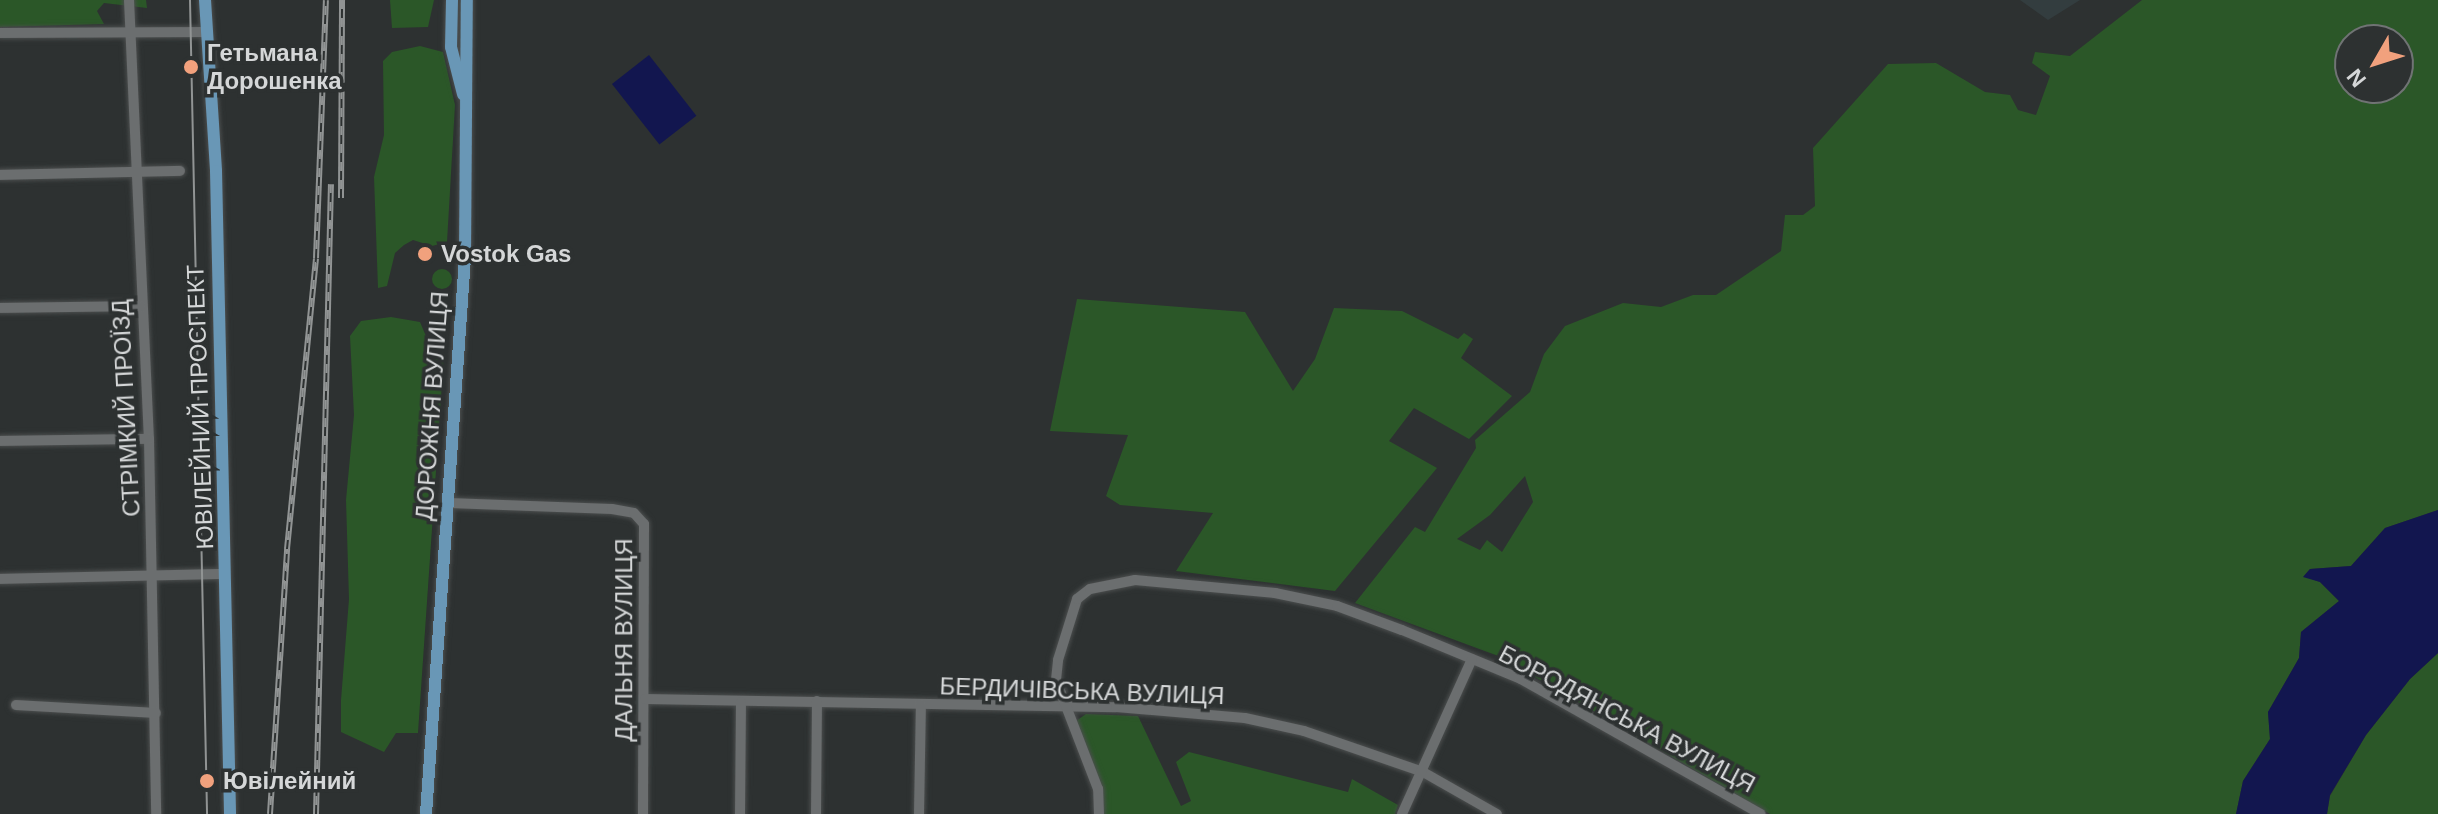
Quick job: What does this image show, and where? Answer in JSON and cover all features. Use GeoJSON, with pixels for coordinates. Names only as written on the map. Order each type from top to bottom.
{"type":"FeatureCollection","features":[{"type":"Feature","properties":{"kind":"main road","name":"ЮВІЛЕЙНИЙ ПРОСПЕКТ"},"geometry":{"type":"LineString","coordinates":[[205,0],[216,171],[230,814]]}},
{"type":"Feature","properties":{"kind":"main road"},"geometry":{"type":"LineString","coordinates":[[452,0],[451,47],[468,112]]}},
{"type":"Feature","properties":{"kind":"main road","name":"ДОРОЖНЯ ВУЛИЦЯ"},"geometry":{"type":"LineString","coordinates":[[426,814],[449,503],[468,112],[467,0]]}},
{"type":"Feature","properties":{"kind":"street","name":"СТРІМКИЙ ПРОЇЗД"},"geometry":{"type":"LineString","coordinates":[[129,0],[138,172],[140,306],[149,439],[156,814]]}},
{"type":"Feature","properties":{"kind":"street"},"geometry":{"type":"LineString","coordinates":[[0,33],[130,29],[206,32]]}},
{"type":"Feature","properties":{"kind":"street"},"geometry":{"type":"LineString","coordinates":[[0,175],[180,171]]}},
{"type":"Feature","properties":{"kind":"street"},"geometry":{"type":"LineString","coordinates":[[0,308],[140,306]]}},
{"type":"Feature","properties":{"kind":"street"},"geometry":{"type":"LineString","coordinates":[[0,441],[149,439]]}},
{"type":"Feature","properties":{"kind":"street","name":"ДАЛЬНЯ ВУЛИЦЯ"},"geometry":{"type":"LineString","coordinates":[[449,503],[612,509],[640,517],[644,524],[643,814]]}},
{"type":"Feature","properties":{"kind":"street"},"geometry":{"type":"LineString","coordinates":[[0,579],[225,574]]}},
{"type":"Feature","properties":{"kind":"street","name":"БОРОДЯНСЬКА ВУЛИЦЯ"},"geometry":{"type":"LineString","coordinates":[[1099,814],[1098,789],[1064,710],[1056,680],[1071,610],[1090,589],[1135,580],[1198,583],[1337,606],[1521,679],[1761,814]]}},
{"type":"Feature","properties":{"kind":"street"},"geometry":{"type":"LineString","coordinates":[[1402,814],[1472,659]]}},
{"type":"Feature","properties":{"kind":"street","name":"БЕРДИЧІВСЬКА ВУЛИЦЯ"},"geometry":{"type":"LineString","coordinates":[[645,699],[817,701],[1064,710],[1116,707],[1245,718],[1304,731],[1423,772],[1497,814]]}},
{"type":"Feature","properties":{"kind":"street"},"geometry":{"type":"LineString","coordinates":[[816,814],[817,701]]}},
{"type":"Feature","properties":{"kind":"street"},"geometry":{"type":"LineString","coordinates":[[740,814],[741,702]]}},
{"type":"Feature","properties":{"kind":"street"},"geometry":{"type":"LineString","coordinates":[[919,814],[921,704]]}},
{"type":"Feature","properties":{"kind":"street"},"geometry":{"type":"LineString","coordinates":[[16,705],[156,713]]}},
{"type":"Feature","properties":{"kind":"shaded area"},"geometry":{"type":"Polygon","coordinates":[[[2020,0],[2080,0],[2048,20],[2020,0]]]}},
{"type":"Feature","properties":{"kind":"shaded area"},"geometry":{"type":"Polygon","coordinates":[[[649,55],[696,116],[659,145],[612,84],[649,55]]]}},
{"type":"Feature","properties":{"kind":"shaded area"},"geometry":{"type":"Polygon","coordinates":[[[2438,510],[2438,653],[2410,679],[2366,735],[2330,795],[2327,814],[2236,814],[2243,781],[2270,739],[2268,712],[2299,658],[2301,632],[2339,601],[2320,582],[2303,577],[2310,569],[2351,566],[2385,528],[2438,510]]]}},
{"type":"Feature","properties":{"kind":"green space"},"geometry":{"type":"Polygon","coordinates":[[[0,0],[146,0],[147,8],[104,3],[97,11],[104,24],[0,27],[0,0]]]}},
{"type":"Feature","properties":{"kind":"green space"},"geometry":{"type":"Polygon","coordinates":[[[390,0],[434,0],[428,27],[392,28],[390,0]]]}},
{"type":"Feature","properties":{"kind":"green space"},"geometry":{"type":"Polygon","coordinates":[[[2142,0],[2438,0],[2438,510],[2385,528],[2351,566],[2310,569],[2304,576],[2320,582],[2339,601],[2301,632],[2299,658],[2268,712],[2270,739],[2243,781],[2236,814],[1770,814],[1501,657],[1355,603],[1415,527],[1425,532],[1476,448],[1475,440],[1530,392],[1544,354],[1565,326],[1623,303],[1661,307],[1693,295],[1716,295],[1781,251],[1785,215],[1803,215],[1815,206],[1813,148],[1888,64],[1936,63],[1985,92],[2010,95],[2018,110],[2036,115],[2050,76],[2032,63],[2035,52],[2070,56],[2142,0]],[[1525,476],[1490,515],[1457,539],[1480,550],[1487,540],[1502,552],[1533,502],[1525,476]]]}},
{"type":"Feature","properties":{"kind":"green space"},"geometry":{"type":"Polygon","coordinates":[[[420,46],[443,52],[455,105],[447,242],[432,246],[413,240],[404,245],[395,253],[387,286],[378,288],[374,177],[384,135],[383,61],[392,52],[420,46]]]}},
{"type":"Feature","properties":{"kind":"green space"},"geometry":{"type":"Polygon","coordinates":[[[438,269],[446,269],[452,279],[446,289],[438,289],[432,283],[432,275],[438,269]]]}},
{"type":"Feature","properties":{"kind":"green space"},"geometry":{"type":"Polygon","coordinates":[[[1077,299],[1245,312],[1293,391],[1315,359],[1334,308],[1402,311],[1458,339],[1464,333],[1473,339],[1461,358],[1512,396],[1469,439],[1414,408],[1389,441],[1437,468],[1335,591],[1176,571],[1213,513],[1120,505],[1106,496],[1128,435],[1050,431],[1077,299]]]}},
{"type":"Feature","properties":{"kind":"green space"},"geometry":{"type":"Polygon","coordinates":[[[391,317],[420,322],[428,341],[444,354],[418,733],[396,733],[384,752],[341,732],[341,700],[349,599],[346,500],[354,415],[350,336],[361,321],[391,317]]]}},
{"type":"Feature","properties":{"kind":"green space"},"geometry":{"type":"Polygon","coordinates":[[[2438,653],[2438,814],[2327,814],[2330,796],[2366,735],[2410,679],[2438,653]]]}},
{"type":"Feature","properties":{"kind":"green space"},"geometry":{"type":"Polygon","coordinates":[[[1086,714],[1138,716],[1181,806],[1191,801],[1176,762],[1189,752],[1348,792],[1352,779],[1398,805],[1395,814],[1103,814],[1076,721],[1086,714]]]}},
{"type":"Feature","properties":{"kind":"tram line"},"geometry":{"type":"LineString","coordinates":[[190,0],[207,814]]}},
{"type":"Feature","properties":{"kind":"railway"},"geometry":{"type":"LineString","coordinates":[[270,814],[287,549],[316,258],[326,0]]}},
{"type":"Feature","properties":{"kind":"railway"},"geometry":{"type":"LineString","coordinates":[[341,198],[342,0]]}},
{"type":"Feature","properties":{"kind":"railway"},"geometry":{"type":"LineString","coordinates":[[316,814],[331,184]]}},
{"type":"Feature","properties":{"kind":"place","name":"Гетьмана Дорошенка"},"geometry":{"type":"Point","coordinates":[191,67]}},
{"type":"Feature","properties":{"kind":"place","name":"Vostok Gas"},"geometry":{"type":"Point","coordinates":[425,254]}},
{"type":"Feature","properties":{"kind":"place","name":"Ювілейний"},"geometry":{"type":"Point","coordinates":[207,781]}}]}
